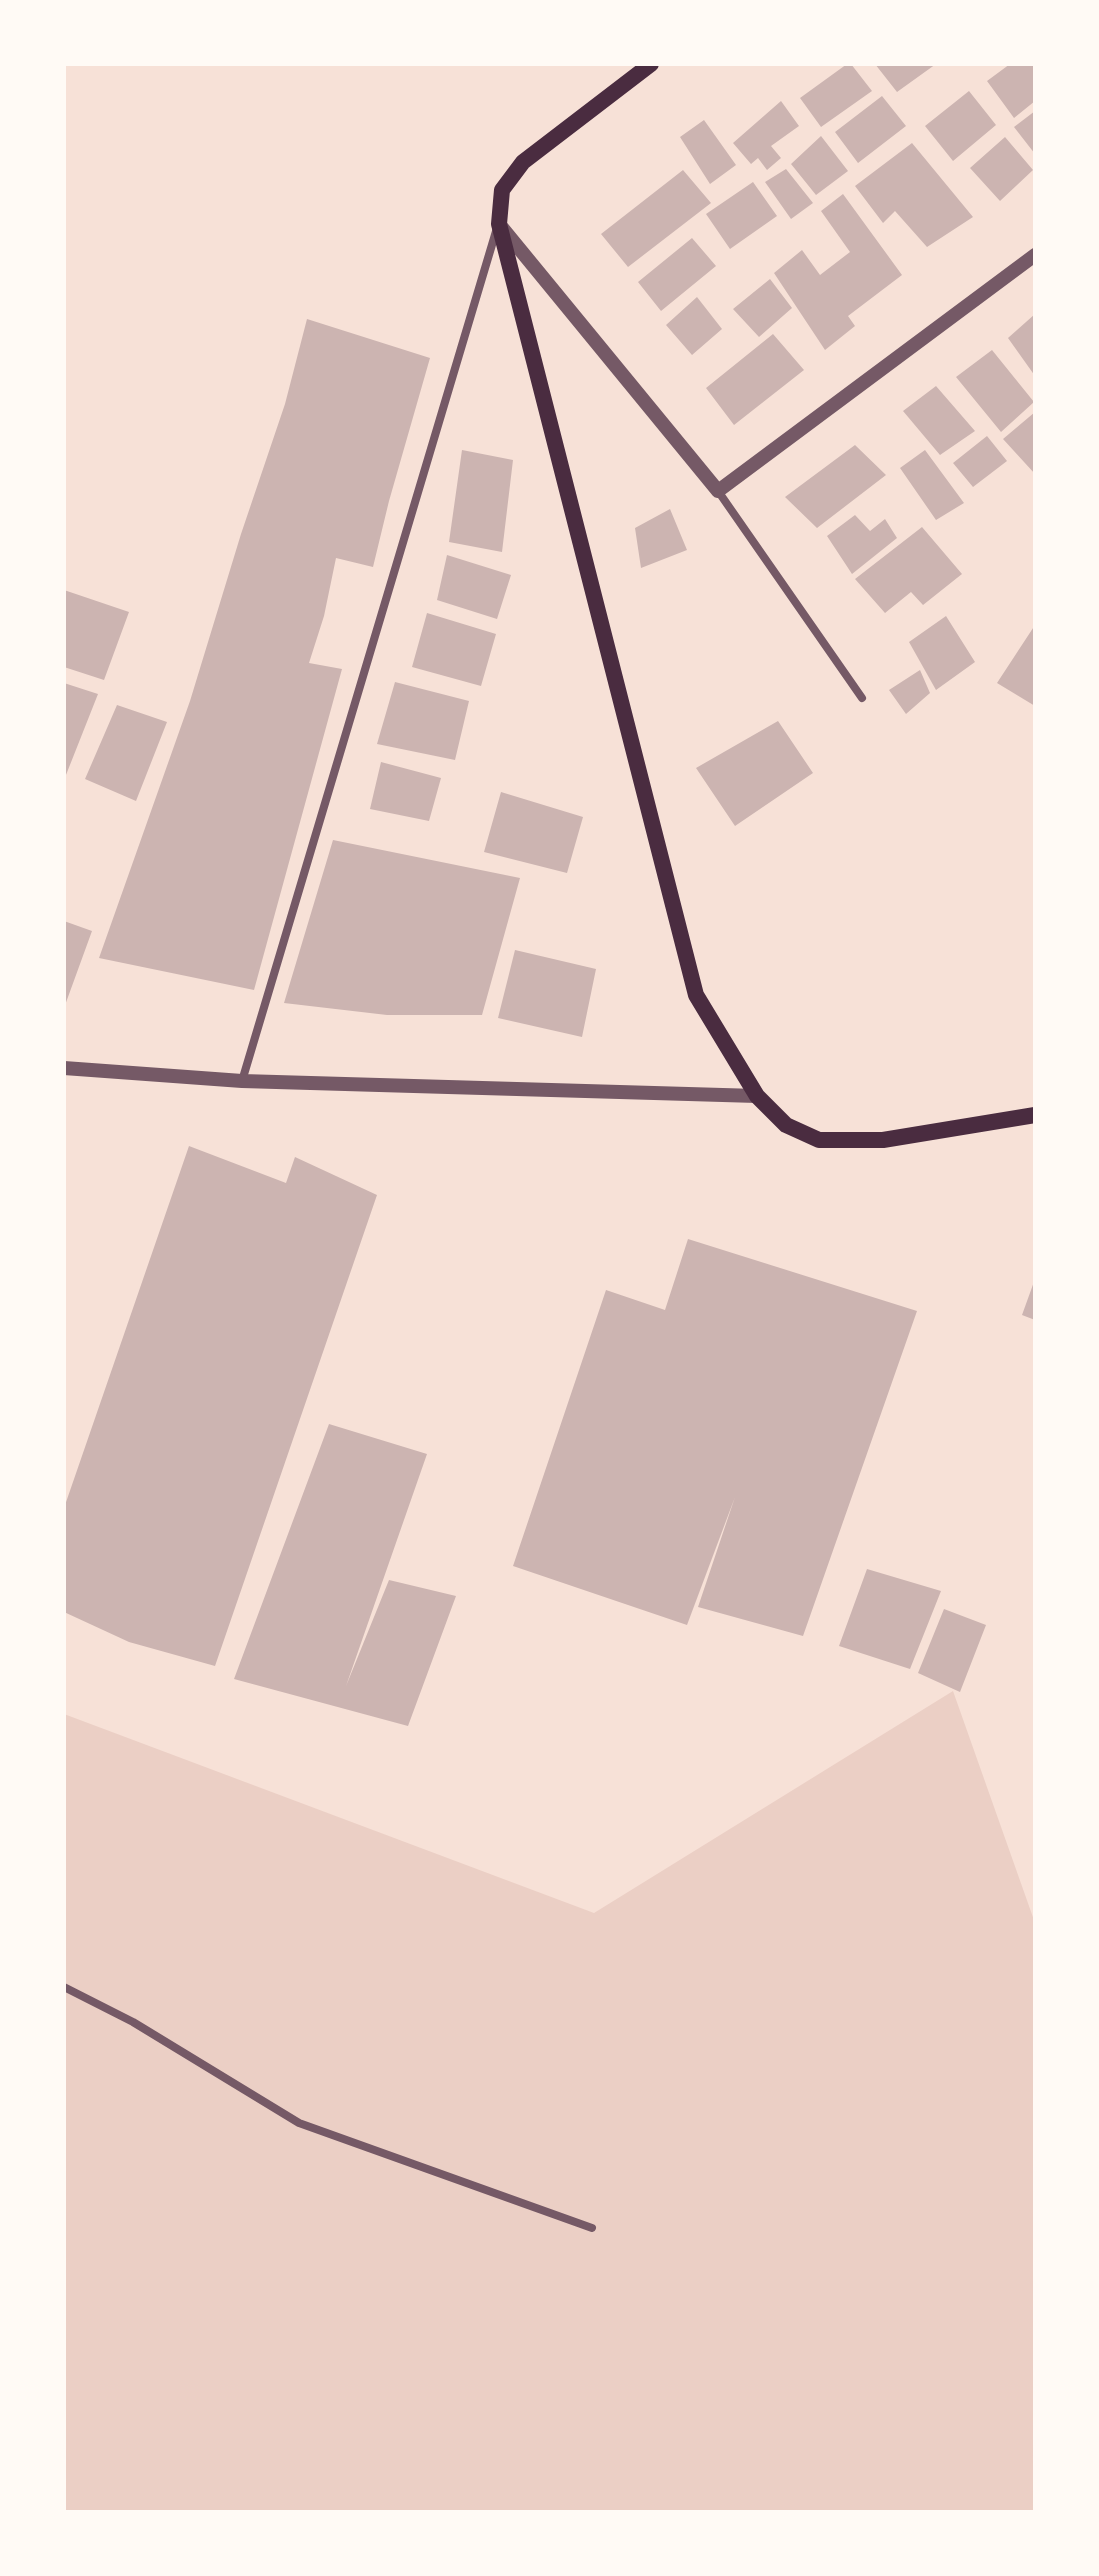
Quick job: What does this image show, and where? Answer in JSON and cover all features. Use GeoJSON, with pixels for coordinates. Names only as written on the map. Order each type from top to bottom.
{"type":"FeatureCollection","features":[{"type":"Feature","properties":{"kind":"main road"},"geometry":{"type":"LineString","coordinates":[[651,64],[523,162],[502,190],[499,224],[696,995],[757,1096],[786,1125],[819,1140],[883,1140],[1035,1115]]}},
{"type":"Feature","properties":{"kind":"street"},"geometry":{"type":"LineString","coordinates":[[499,224],[718,491],[862,698]]}},
{"type":"Feature","properties":{"kind":"street"},"geometry":{"type":"LineString","coordinates":[[242,1081],[499,224]]}},
{"type":"Feature","properties":{"kind":"street"},"geometry":{"type":"LineString","coordinates":[[718,491],[1035,255]]}},
{"type":"Feature","properties":{"kind":"street"},"geometry":{"type":"LineString","coordinates":[[64,1068],[242,1081],[757,1096]]}},
{"type":"Feature","properties":{"kind":"street"},"geometry":{"type":"LineString","coordinates":[[64,1987],[133,2022],[299,2123],[592,2228]]}},
{"type":"Feature","properties":{"kind":"shaded area"},"geometry":{"type":"Polygon","coordinates":[[[953,1691],[1035,1923],[1035,2512],[64,2512],[64,1714],[594,1913],[953,1691]]]}},
{"type":"Feature","properties":{"kind":"building"},"geometry":{"type":"Polygon","coordinates":[[[851,64],[872,91],[821,127],[800,98],[851,64]]]}},
{"type":"Feature","properties":{"kind":"building"},"geometry":{"type":"Polygon","coordinates":[[[875,64],[936,64],[897,92],[875,64]]]}},
{"type":"Feature","properties":{"kind":"building"},"geometry":{"type":"Polygon","coordinates":[[[1010,64],[1035,64],[1035,101],[1014,118],[987,81],[1010,64]]]}},
{"type":"Feature","properties":{"kind":"building"},"geometry":{"type":"Polygon","coordinates":[[[969,91],[996,125],[953,161],[925,126],[969,91]]]}},
{"type":"Feature","properties":{"kind":"building"},"geometry":{"type":"Polygon","coordinates":[[[882,96],[906,126],[858,163],[835,132],[882,96]]]}},
{"type":"Feature","properties":{"kind":"building"},"geometry":{"type":"Polygon","coordinates":[[[781,101],[799,126],[771,146],[781,158],[767,170],[758,158],[751,164],[733,143],[781,101]]]}},
{"type":"Feature","properties":{"kind":"building"},"geometry":{"type":"Polygon","coordinates":[[[1035,111],[1035,154],[1014,127],[1035,111]]]}},
{"type":"Feature","properties":{"kind":"building"},"geometry":{"type":"Polygon","coordinates":[[[704,120],[736,165],[710,184],[680,137],[704,120]]]}},
{"type":"Feature","properties":{"kind":"building"},"geometry":{"type":"Polygon","coordinates":[[[821,136],[848,171],[816,195],[791,164],[821,136]]]}},
{"type":"Feature","properties":{"kind":"building"},"geometry":{"type":"Polygon","coordinates":[[[1005,137],[1033,170],[1000,201],[970,168],[1005,137]]]}},
{"type":"Feature","properties":{"kind":"building"},"geometry":{"type":"Polygon","coordinates":[[[912,143],[973,217],[927,247],[895,211],[883,223],[855,186],[912,143]]]}},
{"type":"Feature","properties":{"kind":"building"},"geometry":{"type":"Polygon","coordinates":[[[786,169],[813,203],[791,219],[765,182],[786,169]]]}},
{"type":"Feature","properties":{"kind":"building"},"geometry":{"type":"Polygon","coordinates":[[[683,170],[711,203],[628,267],[601,234],[683,170]]]}},
{"type":"Feature","properties":{"kind":"building"},"geometry":{"type":"Polygon","coordinates":[[[753,182],[777,216],[730,249],[706,214],[753,182]]]}},
{"type":"Feature","properties":{"kind":"building"},"geometry":{"type":"Polygon","coordinates":[[[843,194],[902,275],[848,316],[855,326],[825,350],[774,273],[802,250],[820,275],[850,252],[821,211],[843,194]]]}},
{"type":"Feature","properties":{"kind":"building"},"geometry":{"type":"Polygon","coordinates":[[[692,238],[716,266],[661,311],[638,282],[692,238]]]}},
{"type":"Feature","properties":{"kind":"building"},"geometry":{"type":"Polygon","coordinates":[[[770,279],[792,308],[759,337],[733,309],[770,279]]]}},
{"type":"Feature","properties":{"kind":"building"},"geometry":{"type":"Polygon","coordinates":[[[697,297],[722,329],[692,355],[666,325],[697,297]]]}},
{"type":"Feature","properties":{"kind":"building"},"geometry":{"type":"Polygon","coordinates":[[[1035,314],[1035,376],[1008,338],[1035,314]]]}},
{"type":"Feature","properties":{"kind":"building"},"geometry":{"type":"Polygon","coordinates":[[[307,319],[430,358],[373,567],[336,558],[324,616],[309,663],[342,669],[254,990],[99,958],[190,701],[285,404],[307,319]]]}},
{"type":"Feature","properties":{"kind":"building"},"geometry":{"type":"Polygon","coordinates":[[[773,334],[804,370],[734,425],[706,388],[773,334]]]}},
{"type":"Feature","properties":{"kind":"building"},"geometry":{"type":"Polygon","coordinates":[[[992,350],[1034,402],[1001,432],[956,377],[992,350]]]}},
{"type":"Feature","properties":{"kind":"building"},"geometry":{"type":"Polygon","coordinates":[[[936,386],[975,431],[940,455],[903,411],[936,386]]]}},
{"type":"Feature","properties":{"kind":"building"},"geometry":{"type":"Polygon","coordinates":[[[1035,412],[1035,474],[1003,439],[1035,412]]]}},
{"type":"Feature","properties":{"kind":"building"},"geometry":{"type":"Polygon","coordinates":[[[987,436],[1007,461],[973,487],[953,463],[987,436]]]}},
{"type":"Feature","properties":{"kind":"building"},"geometry":{"type":"Polygon","coordinates":[[[855,445],[886,475],[817,528],[785,497],[855,445]]]}},
{"type":"Feature","properties":{"kind":"building"},"geometry":{"type":"Polygon","coordinates":[[[462,450],[513,460],[502,552],[449,542],[462,450]]]}},
{"type":"Feature","properties":{"kind":"building"},"geometry":{"type":"Polygon","coordinates":[[[925,450],[964,503],[936,520],[900,468],[925,450]]]}},
{"type":"Feature","properties":{"kind":"building"},"geometry":{"type":"Polygon","coordinates":[[[670,509],[687,550],[641,568],[635,528],[670,509]]]}},
{"type":"Feature","properties":{"kind":"building"},"geometry":{"type":"Polygon","coordinates":[[[855,515],[870,531],[885,519],[897,538],[852,574],[827,536],[855,515]]]}},
{"type":"Feature","properties":{"kind":"building"},"geometry":{"type":"Polygon","coordinates":[[[922,527],[962,574],[923,605],[911,592],[885,613],[855,579],[922,527]]]}},
{"type":"Feature","properties":{"kind":"building"},"geometry":{"type":"Polygon","coordinates":[[[447,555],[511,575],[497,619],[437,600],[447,555]]]}},
{"type":"Feature","properties":{"kind":"building"},"geometry":{"type":"Polygon","coordinates":[[[64,590],[129,612],[104,680],[64,667],[64,590]]]}},
{"type":"Feature","properties":{"kind":"building"},"geometry":{"type":"Polygon","coordinates":[[[427,613],[496,634],[481,686],[412,667],[427,613]]]}},
{"type":"Feature","properties":{"kind":"building"},"geometry":{"type":"Polygon","coordinates":[[[946,616],[975,662],[936,690],[909,642],[946,616]]]}},
{"type":"Feature","properties":{"kind":"building"},"geometry":{"type":"Polygon","coordinates":[[[1035,625],[1035,706],[997,683],[1035,625]]]}},
{"type":"Feature","properties":{"kind":"building"},"geometry":{"type":"Polygon","coordinates":[[[920,670],[930,693],[906,714],[889,690],[920,670]]]}},
{"type":"Feature","properties":{"kind":"building"},"geometry":{"type":"Polygon","coordinates":[[[395,682],[469,701],[455,760],[377,744],[395,682]]]}},
{"type":"Feature","properties":{"kind":"building"},"geometry":{"type":"Polygon","coordinates":[[[64,683],[98,694],[64,780],[64,683]]]}},
{"type":"Feature","properties":{"kind":"building"},"geometry":{"type":"Polygon","coordinates":[[[117,705],[167,722],[136,801],[85,779],[117,705]]]}},
{"type":"Feature","properties":{"kind":"building"},"geometry":{"type":"Polygon","coordinates":[[[778,721],[813,773],[735,826],[696,768],[778,721]]]}},
{"type":"Feature","properties":{"kind":"building"},"geometry":{"type":"Polygon","coordinates":[[[381,762],[441,778],[429,821],[370,809],[381,762]]]}},
{"type":"Feature","properties":{"kind":"building"},"geometry":{"type":"Polygon","coordinates":[[[501,792],[583,817],[567,873],[484,852],[501,792]]]}},
{"type":"Feature","properties":{"kind":"building"},"geometry":{"type":"Polygon","coordinates":[[[333,840],[520,878],[482,1015],[387,1015],[284,1003],[333,840]]]}},
{"type":"Feature","properties":{"kind":"building"},"geometry":{"type":"Polygon","coordinates":[[[64,921],[92,931],[64,1008],[64,921]]]}},
{"type":"Feature","properties":{"kind":"building"},"geometry":{"type":"Polygon","coordinates":[[[515,950],[596,969],[582,1037],[498,1018],[515,950]]]}},
{"type":"Feature","properties":{"kind":"building"},"geometry":{"type":"Polygon","coordinates":[[[189,1146],[286,1183],[295,1157],[377,1195],[215,1666],[129,1642],[64,1612],[64,1508],[189,1146]]]}},
{"type":"Feature","properties":{"kind":"building"},"geometry":{"type":"Polygon","coordinates":[[[688,1239],[917,1311],[803,1636],[698,1607],[735,1497],[687,1625],[513,1566],[606,1290],[665,1310],[688,1239]]]}},
{"type":"Feature","properties":{"kind":"building"},"geometry":{"type":"Polygon","coordinates":[[[1035,1279],[1035,1320],[1022,1315],[1035,1279]]]}},
{"type":"Feature","properties":{"kind":"building"},"geometry":{"type":"Polygon","coordinates":[[[329,1424],[427,1454],[346,1686],[389,1580],[456,1596],[408,1726],[234,1679],[329,1424]]]}},
{"type":"Feature","properties":{"kind":"building"},"geometry":{"type":"Polygon","coordinates":[[[867,1569],[941,1591],[910,1669],[839,1646],[867,1569]]]}},
{"type":"Feature","properties":{"kind":"building"},"geometry":{"type":"Polygon","coordinates":[[[944,1609],[986,1625],[960,1692],[918,1673],[944,1609]]]}}]}
